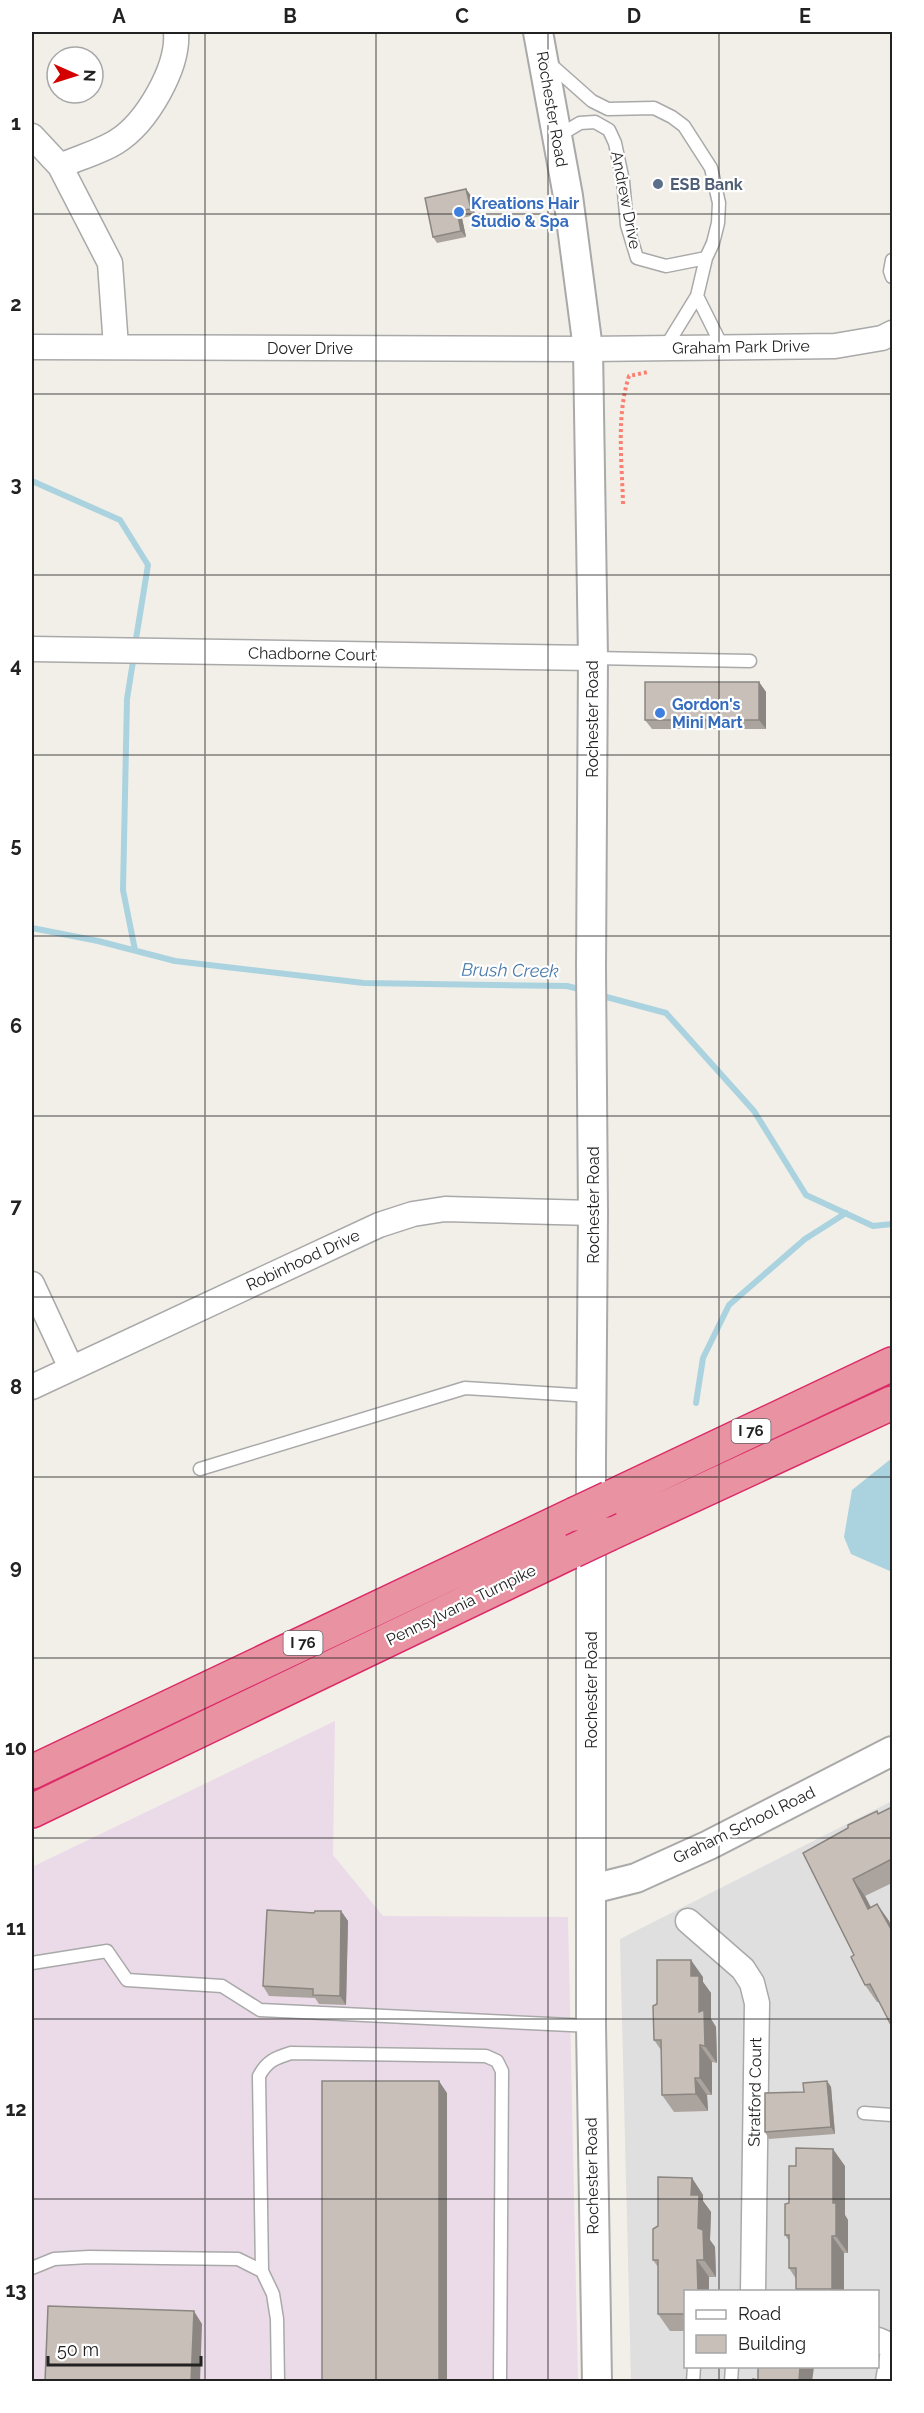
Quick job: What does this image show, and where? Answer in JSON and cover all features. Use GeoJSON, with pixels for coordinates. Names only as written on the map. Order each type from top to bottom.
{"type":"FeatureCollection","features":[{"type":"Feature","properties":{"kind":"highway","name":"Pennsylvania Turnpike"},"geometry":{"type":"LineString","coordinates":[[32,1772],[892,1364]]}},
{"type":"Feature","properties":{"kind":"highway","name":"Pennsylvania Turnpike"},"geometry":{"type":"LineString","coordinates":[[32,1811],[573,1551],[892,1403]]}},
{"type":"Feature","properties":{"kind":"street"},"geometry":{"type":"LineString","coordinates":[[60,166],[117,142],[146,114],[158,98],[177,45],[176,32]]}},
{"type":"Feature","properties":{"kind":"street","name":"Rochester Road"},"geometry":{"type":"LineString","coordinates":[[540,45],[568,196],[588,349],[593,658],[591,2026],[597,2382]]}},
{"type":"Feature","properties":{"kind":"street"},"geometry":{"type":"LineString","coordinates":[[32,136],[60,166],[110,263],[116,347]]}},
{"type":"Feature","properties":{"kind":"street","name":"Graham Park Drive"},"geometry":{"type":"LineString","coordinates":[[588,349],[661,359],[723,348],[835,346],[882,338],[892,333]]}},
{"type":"Feature","properties":{"kind":"street","name":"Dover Drive"},"geometry":{"type":"LineString","coordinates":[[32,347],[588,349]]}},
{"type":"Feature","properties":{"kind":"street","name":"Chadborne Court"},"geometry":{"type":"LineString","coordinates":[[32,650],[593,658]]}},
{"type":"Feature","properties":{"kind":"street","name":"Robinhood Drive"},"geometry":{"type":"LineString","coordinates":[[32,1387],[379,1225],[413,1214],[446,1209],[593,1213]]}},
{"type":"Feature","properties":{"kind":"street"},"geometry":{"type":"LineString","coordinates":[[32,1284],[71,1368]]}},
{"type":"Feature","properties":{"kind":"street","name":"Graham School Road"},"geometry":{"type":"LineString","coordinates":[[592,1889],[636,1878],[698,1850],[892,1751]]}},
{"type":"Feature","properties":{"kind":"street","name":"Stratford Court"},"geometry":{"type":"LineString","coordinates":[[688,1921],[743,1969],[752,1983],[757,2003],[753,2290]]}},
{"type":"Feature","properties":{"kind":"street"},"geometry":{"type":"LineString","coordinates":[[888,2382],[892,2357]]}},
{"type":"Feature","properties":{"kind":"lane"},"geometry":{"type":"LineString","coordinates":[[540,45],[592,101],[608,109],[654,108],[684,126],[711,168],[719,203],[718,223],[713,243],[706,258],[697,296],[661,359]]}},
{"type":"Feature","properties":{"kind":"lane","name":"Andrew Drive"},"geometry":{"type":"LineString","coordinates":[[557,137],[580,123],[595,122],[609,130],[615,142],[623,181],[627,225],[637,258],[666,266],[706,258]]}},
{"type":"Feature","properties":{"kind":"lane"},"geometry":{"type":"LineString","coordinates":[[892,260],[890,271],[892,276]]}},
{"type":"Feature","properties":{"kind":"lane"},"geometry":{"type":"LineString","coordinates":[[697,296],[723,348]]}},
{"type":"Feature","properties":{"kind":"lane"},"geometry":{"type":"LineString","coordinates":[[593,658],[750,661]]}},
{"type":"Feature","properties":{"kind":"lane"},"geometry":{"type":"LineString","coordinates":[[200,1469],[465,1388],[591,1396]]}},
{"type":"Feature","properties":{"kind":"lane"},"geometry":{"type":"LineString","coordinates":[[32,1963],[107,1951],[127,1980],[222,1986],[260,2010],[591,2026]]}},
{"type":"Feature","properties":{"kind":"lane"},"geometry":{"type":"LineString","coordinates":[[278,2382],[277,2319],[273,2294],[262,2271],[259,2076],[265,2064],[274,2058],[291,2053],[486,2056],[497,2061],[502,2071],[500,2382]]}},
{"type":"Feature","properties":{"kind":"lane"},"geometry":{"type":"LineString","coordinates":[[864,2113],[892,2115]]}},
{"type":"Feature","properties":{"kind":"lane"},"geometry":{"type":"LineString","coordinates":[[32,2268],[54,2259],[89,2257],[238,2259],[262,2271]]}},
{"type":"Feature","properties":{"kind":"path"},"geometry":{"type":"LineString","coordinates":[[623,504],[620,424],[622,398],[629,376],[661,359]]}},
{"type":"Feature","properties":{"kind":"shaded area"},"geometry":{"type":"Polygon","coordinates":[[[335,1721],[333,1855],[383,1916],[568,1917],[578,2381],[32,2382],[32,1867],[335,1721]]]}},
{"type":"Feature","properties":{"kind":"shaded area"},"geometry":{"type":"Polygon","coordinates":[[[892,1801],[892,2381],[631,2381],[620,1939],[892,1801]]]}},
{"type":"Feature","properties":{"kind":"water"},"geometry":{"type":"Polygon","coordinates":[[[892,1458],[892,1572],[851,1554],[844,1537],[852,1490],[892,1458]]]}},
{"type":"Feature","properties":{"kind":"building"},"geometry":{"type":"Polygon","coordinates":[[[466,189],[471,209],[457,211],[461,231],[433,237],[425,198],[466,189]]]}},
{"type":"Feature","properties":{"kind":"building"},"geometry":{"type":"Polygon","coordinates":[[[645,682],[759,682],[759,720],[645,720],[645,682]]]}},
{"type":"Feature","properties":{"kind":"building"},"geometry":{"type":"Polygon","coordinates":[[[892,1807],[892,1859],[853,1879],[868,1909],[877,1904],[892,1931],[892,2027],[870,1984],[865,1985],[851,1957],[854,1955],[803,1853],[848,1828],[848,1825],[877,1811],[878,1814],[892,1807]]]}},
{"type":"Feature","properties":{"kind":"building"},"geometry":{"type":"Polygon","coordinates":[[[267,1910],[314,1913],[315,1911],[341,1911],[340,1996],[313,1995],[313,1989],[263,1986],[267,1910]]]}},
{"type":"Feature","properties":{"kind":"building"},"geometry":{"type":"Polygon","coordinates":[[[657,1960],[691,1960],[691,1976],[699,1976],[699,2012],[704,2010],[705,2046],[700,2045],[700,2078],[695,2078],[696,2094],[662,2095],[661,2040],[654,2040],[653,2006],[657,2004],[657,1960]]]}},
{"type":"Feature","properties":{"kind":"building"},"geometry":{"type":"Polygon","coordinates":[[[322,2081],[439,2081],[439,2382],[322,2382],[322,2081]]]}},
{"type":"Feature","properties":{"kind":"building"},"geometry":{"type":"Polygon","coordinates":[[[827,2081],[831,2127],[765,2132],[765,2093],[804,2092],[803,2083],[827,2081]]]}},
{"type":"Feature","properties":{"kind":"building"},"geometry":{"type":"Polygon","coordinates":[[[796,2148],[833,2149],[833,2203],[836,2203],[836,2236],[832,2236],[832,2289],[796,2289],[796,2268],[789,2268],[789,2235],[785,2235],[785,2204],[789,2203],[789,2166],[796,2166],[796,2148]]]}},
{"type":"Feature","properties":{"kind":"building"},"geometry":{"type":"Polygon","coordinates":[[[658,2177],[692,2178],[691,2195],[699,2195],[698,2228],[703,2230],[704,2260],[697,2260],[698,2290],[684,2290],[684,2314],[658,2314],[658,2260],[653,2260],[653,2229],[658,2226],[658,2177]]]}},
{"type":"Feature","properties":{"kind":"building"},"geometry":{"type":"Polygon","coordinates":[[[48,2306],[194,2311],[191,2382],[45,2382],[48,2306]]]}},
{"type":"Feature","properties":{"kind":"building"},"geometry":{"type":"Polygon","coordinates":[[[758,2368],[800,2368],[799,2382],[753,2382],[753,2379],[758,2380],[758,2368]]]}},
{"type":"Feature","properties":{"kind":"waterway"},"geometry":{"type":"LineString","coordinates":[[32,481],[120,520],[148,565],[135,645]]}},
{"type":"Feature","properties":{"kind":"waterway"},"geometry":{"type":"LineString","coordinates":[[134,655],[127,699],[123,890],[135,950]]}},
{"type":"Feature","properties":{"kind":"waterway","name":"Brush Creek"},"geometry":{"type":"LineString","coordinates":[[32,928],[98,941],[175,961],[364,983],[567,986],[583,990]]}},
{"type":"Feature","properties":{"kind":"waterway","name":"Brush Creek"},"geometry":{"type":"LineString","coordinates":[[599,995],[666,1013],[754,1111],[806,1195],[873,1226],[892,1224]]}},
{"type":"Feature","properties":{"kind":"waterway"},"geometry":{"type":"LineString","coordinates":[[696,1403],[703,1358],[729,1305],[805,1239],[846,1213]]}},
{"type":"Feature","properties":{"kind":"place","name":"ESB Bank"},"geometry":{"type":"Point","coordinates":[658,184]}},
{"type":"Feature","properties":{"kind":"place","name":"Kreations Hair Studio & Spa"},"geometry":{"type":"Point","coordinates":[459,212]}},
{"type":"Feature","properties":{"kind":"place","name":"Gordon's Mini Mart"},"geometry":{"type":"Point","coordinates":[660,713]}}]}
